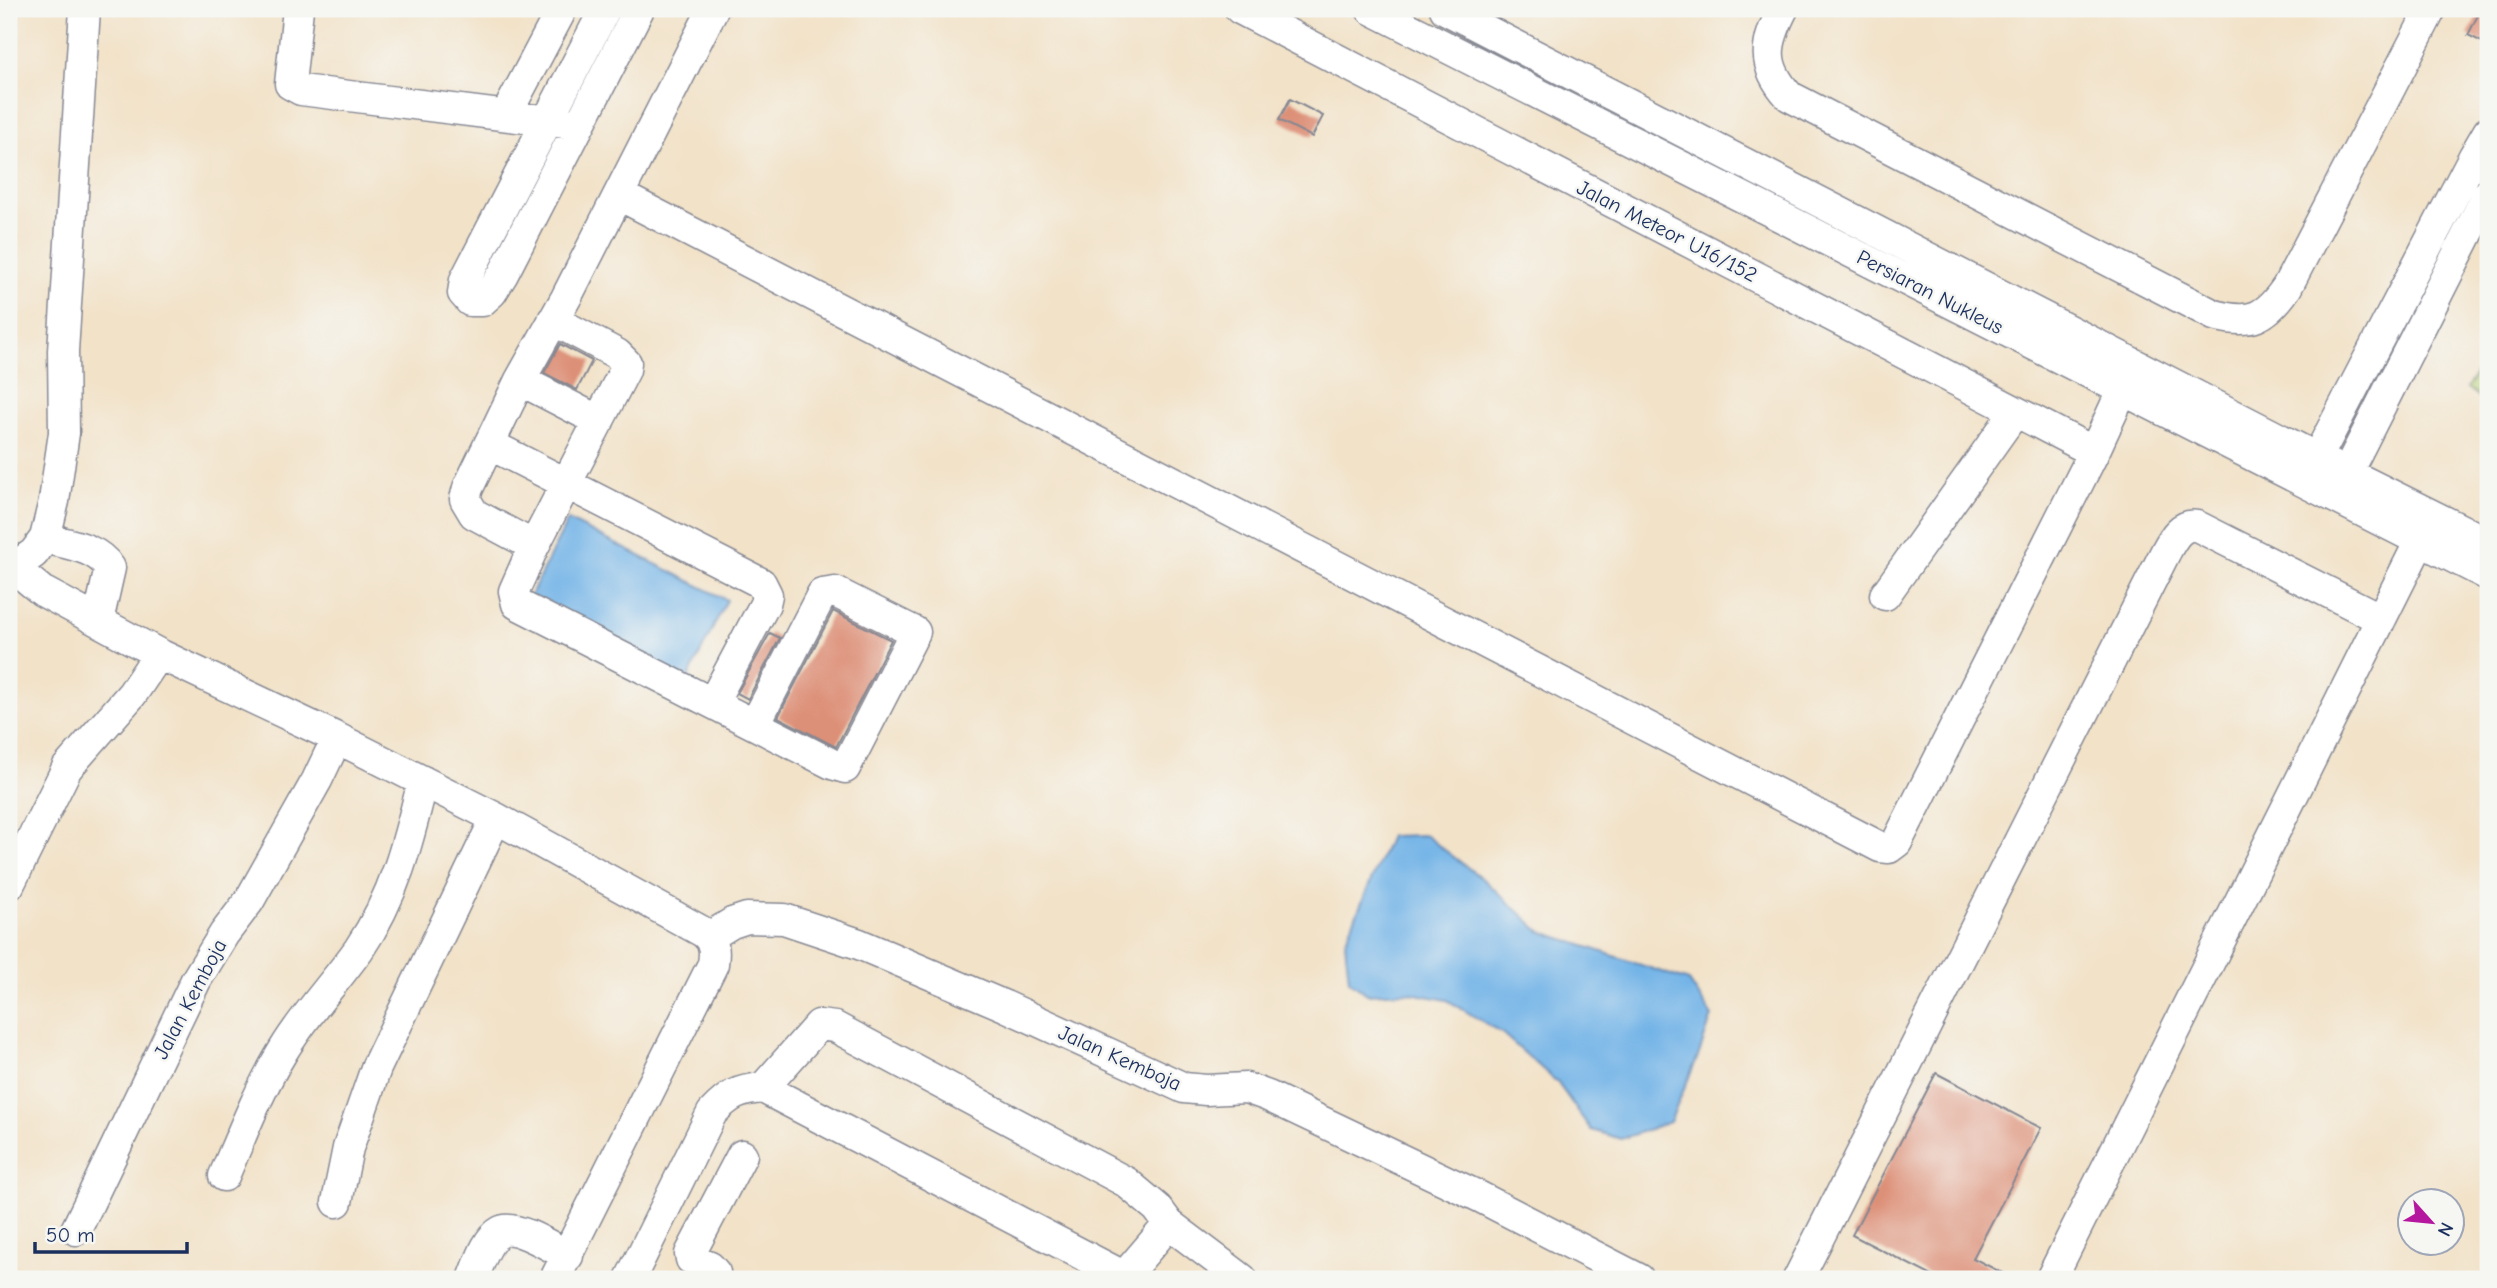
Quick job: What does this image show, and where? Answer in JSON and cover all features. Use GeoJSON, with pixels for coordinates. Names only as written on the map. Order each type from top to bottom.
{"type":"FeatureCollection","features":[{"type":"Feature","properties":{"kind":"street"},"geometry":{"type":"LineString","coordinates":[[85,9],[63,351],[64,433],[54,501],[45,538],[34,553],[10,568],[42,591],[159,654],[337,738],[496,818],[709,937],[715,950],[713,964],[561,1268],[526,1235],[509,1229],[501,1231],[485,1251],[473,1279]]}},
{"type":"Feature","properties":{"kind":"street"},"geometry":{"type":"LineString","coordinates":[[298,9],[289,84],[301,90],[580,124]]}},
{"type":"Feature","properties":{"kind":"street"},"geometry":{"type":"LineString","coordinates":[[506,115],[562,9]]}},
{"type":"Feature","properties":{"kind":"street"},"geometry":{"type":"LineString","coordinates":[[605,9],[466,280],[463,293],[470,301],[482,302],[492,292],[639,9]]}},
{"type":"Feature","properties":{"kind":"street"},"geometry":{"type":"LineString","coordinates":[[534,547],[474,514],[465,499],[468,488],[520,380],[619,195],[713,9]]}},
{"type":"Feature","properties":{"kind":"street","name":"Jalan Meteor U16/152"},"geometry":{"type":"LineString","coordinates":[[1240,9],[2094,452]]}},
{"type":"Feature","properties":{"kind":"street","name":"Persiaran Nukleus"},"geometry":{"type":"LineString","coordinates":[[1445,9],[2311,470],[2341,485],[2488,543]]}},
{"type":"Feature","properties":{"kind":"street"},"geometry":{"type":"LineString","coordinates":[[1783,9],[1771,33],[1768,53],[1771,71],[1777,83],[1789,96],[2214,315],[2235,321],[2255,317],[2274,306],[2287,287],[2431,9]]}},
{"type":"Feature","properties":{"kind":"street","name":"Persiaran Nukleus"},"geometry":{"type":"LineString","coordinates":[[1385,12],[2123,389],[2311,470]]}},
{"type":"Feature","properties":{"kind":"street"},"geometry":{"type":"LineString","coordinates":[[2311,470],[2488,132]]}},
{"type":"Feature","properties":{"kind":"street"},"geometry":{"type":"LineString","coordinates":[[2341,485],[2488,194]]}},
{"type":"Feature","properties":{"kind":"street"},"geometry":{"type":"LineString","coordinates":[[619,195],[1880,847],[1889,849],[1897,842],[2094,452],[2123,389]]}},
{"type":"Feature","properties":{"kind":"street"},"geometry":{"type":"LineString","coordinates":[[553,320],[617,354],[626,363],[625,370],[534,547],[514,592],[517,604],[832,764],[845,768],[915,632],[835,592],[822,594],[755,724]]}},
{"type":"Feature","properties":{"kind":"street"},"geometry":{"type":"LineString","coordinates":[[520,380],[599,421]]}},
{"type":"Feature","properties":{"kind":"street"},"geometry":{"type":"LineString","coordinates":[[1885,594],[2015,412]]}},
{"type":"Feature","properties":{"kind":"street"},"geometry":{"type":"LineString","coordinates":[[489,444],[765,587],[765,604],[713,702]]}},
{"type":"Feature","properties":{"kind":"street","name":"Persiaran Nukleus"},"geometry":{"type":"LineString","coordinates":[[2341,485],[2420,541],[2488,575]]}},
{"type":"Feature","properties":{"kind":"street"},"geometry":{"type":"LineString","coordinates":[[1798,1279],[2158,565],[2180,530],[2189,525],[2197,526],[2381,619]]}},
{"type":"Feature","properties":{"kind":"street"},"geometry":{"type":"LineString","coordinates":[[45,538],[87,550],[104,558],[110,568],[99,621]]}},
{"type":"Feature","properties":{"kind":"street"},"geometry":{"type":"LineString","coordinates":[[2051,1279],[2420,541]]}},
{"type":"Feature","properties":{"kind":"street"},"geometry":{"type":"LineString","coordinates":[[9,886],[67,768],[132,694],[159,654]]}},
{"type":"Feature","properties":{"kind":"street","name":"Jalan Kemboja"},"geometry":{"type":"LineString","coordinates":[[76,1230],[196,980],[224,934],[249,901],[317,780],[337,738]]}},
{"type":"Feature","properties":{"kind":"street"},"geometry":{"type":"LineString","coordinates":[[224,1176],[250,1115],[283,1051],[317,1001],[359,948],[397,878],[423,781]]}},
{"type":"Feature","properties":{"kind":"street"},"geometry":{"type":"LineString","coordinates":[[337,1202],[348,1148],[376,1068],[496,818]]}},
{"type":"Feature","properties":{"kind":"street","name":"Jalan Kemboja"},"geometry":{"type":"LineString","coordinates":[[709,937],[732,923],[747,918],[766,917],[784,919],[859,944],[1005,1006],[1184,1088],[1245,1088],[1268,1096],[1480,1197],[1639,1279]]}},
{"type":"Feature","properties":{"kind":"street"},"geometry":{"type":"LineString","coordinates":[[763,1088],[819,1025],[835,1027],[1126,1182],[1157,1208],[1169,1224],[1242,1279]]}},
{"type":"Feature","properties":{"kind":"street"},"geometry":{"type":"LineString","coordinates":[[630,1279],[712,1113],[726,1099],[744,1089],[763,1088],[1123,1278],[1169,1224]]}},
{"type":"Feature","properties":{"kind":"street"},"geometry":{"type":"LineString","coordinates":[[713,1279],[715,1273],[710,1267],[691,1259],[690,1254],[742,1155]]}},
{"type":"Feature","properties":{"kind":"green space"},"geometry":{"type":"Polygon","coordinates":[[[2488,350],[2488,404],[2467,388],[2488,350]]]}},
{"type":"Feature","properties":{"kind":"water"},"geometry":{"type":"Polygon","coordinates":[[[568,520],[727,600],[687,680],[528,600],[568,520]]]}},
{"type":"Feature","properties":{"kind":"water"},"geometry":{"type":"Polygon","coordinates":[[[1425,835],[1484,880],[1540,931],[1689,981],[1712,1016],[1670,1122],[1621,1139],[1591,1130],[1557,1082],[1503,1034],[1447,1000],[1406,992],[1367,994],[1349,980],[1345,942],[1390,836],[1425,835]]]}},
{"type":"Feature","properties":{"kind":"building"},"geometry":{"type":"Polygon","coordinates":[[[2481,9],[2488,9],[2488,45],[2468,35],[2481,9]]]}},
{"type":"Feature","properties":{"kind":"building"},"geometry":{"type":"Polygon","coordinates":[[[1290,99],[1323,116],[1312,137],[1279,120],[1290,99]]]}},
{"type":"Feature","properties":{"kind":"building"},"geometry":{"type":"Polygon","coordinates":[[[560,344],[592,361],[577,390],[544,373],[560,344]]]}},
{"type":"Feature","properties":{"kind":"building"},"geometry":{"type":"Polygon","coordinates":[[[833,611],[891,640],[836,747],[778,717],[833,611]]]}},
{"type":"Feature","properties":{"kind":"building"},"geometry":{"type":"Polygon","coordinates":[[[770,633],[780,638],[748,699],[737,693],[770,633]]]}},
{"type":"Feature","properties":{"kind":"building"},"geometry":{"type":"Polygon","coordinates":[[[1936,1073],[2041,1128],[1973,1258],[2014,1279],[1938,1279],[1852,1235],[1936,1073]]]}}]}
